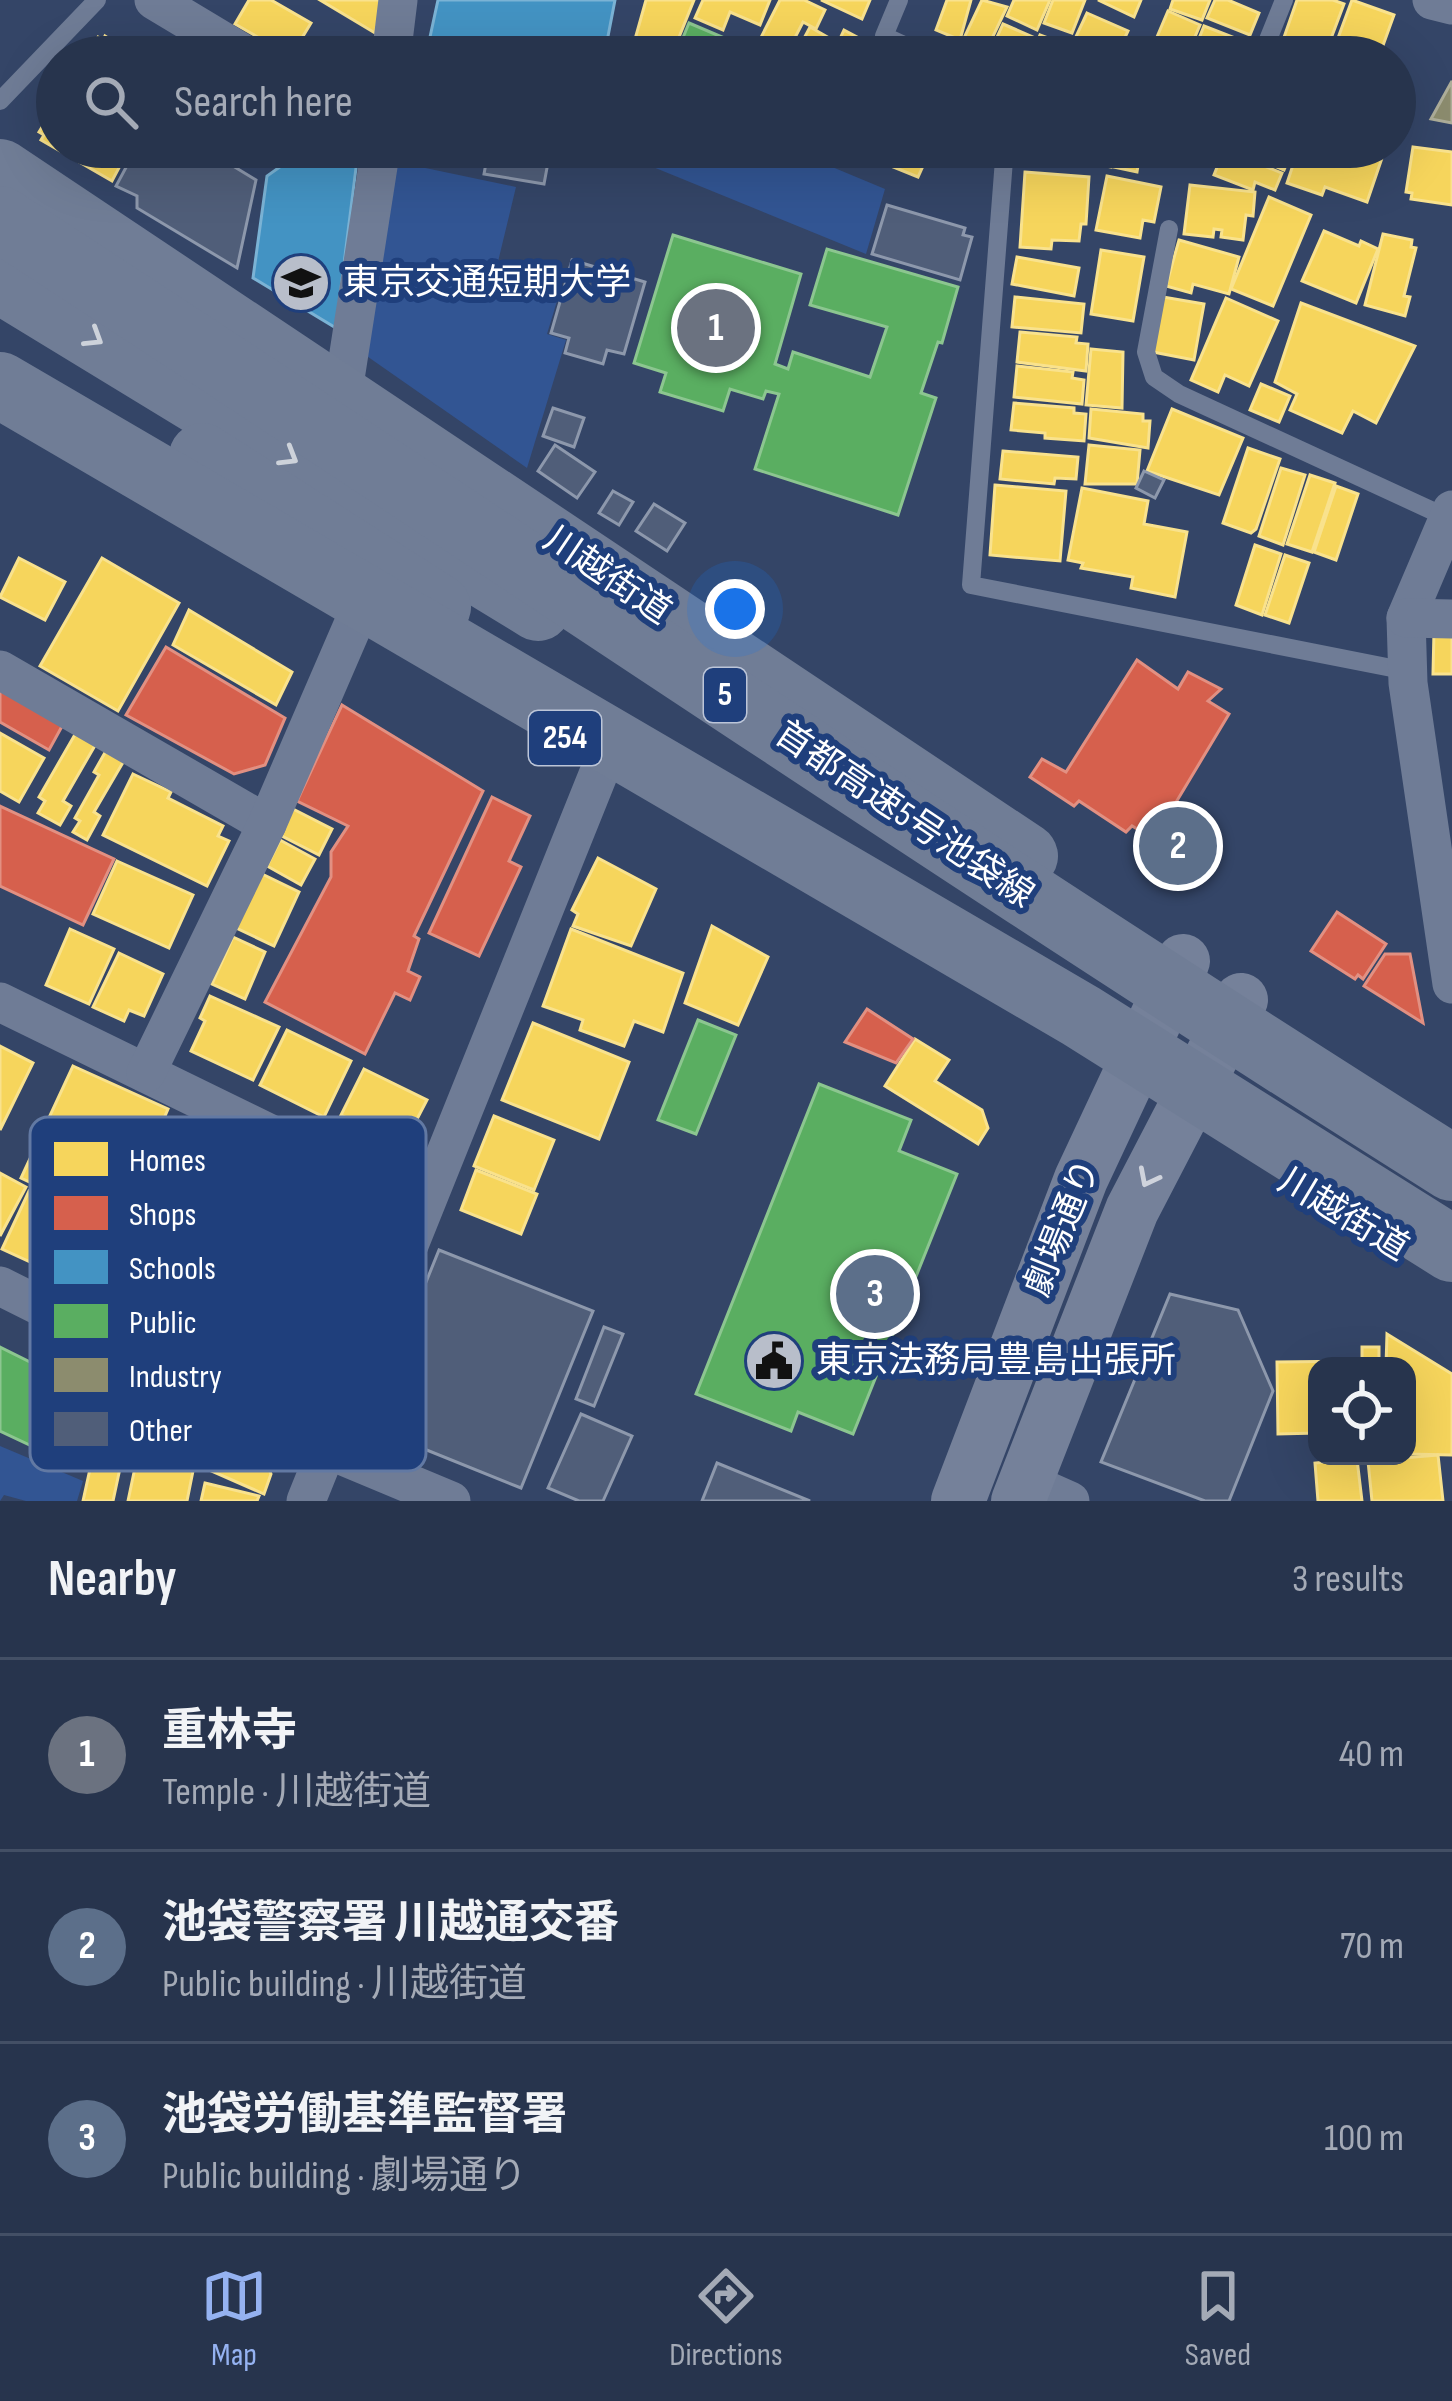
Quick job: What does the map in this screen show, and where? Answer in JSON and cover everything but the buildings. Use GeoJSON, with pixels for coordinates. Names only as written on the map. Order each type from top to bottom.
{"type":"FeatureCollection","features":[{"type":"Feature","properties":{"kind":"highway","name":"川越街道"},"geometry":{"type":"LineString","coordinates":[[0,172],[342,398],[1162,967],[1241,1000],[1328,1063],[1452,1141]]}},
{"type":"Feature","properties":{"kind":"highway","name":"首都高速5号池袋線"},"geometry":{"type":"LineString","coordinates":[[0,218],[1162,967],[1452,1168]]}},
{"type":"Feature","properties":{"kind":"highway"},"geometry":{"type":"LineString","coordinates":[[0,280],[1162,967]]}},
{"type":"Feature","properties":{"kind":"highway"},"geometry":{"type":"LineString","coordinates":[[0,330],[1081,1016]]}},
{"type":"Feature","properties":{"kind":"highway","name":"首都高速5号池袋線"},"geometry":{"type":"LineString","coordinates":[[0,385],[1081,1016],[1452,1250]]}},
{"type":"Feature","properties":{"kind":"highway","name":"川越街道"},"geometry":{"type":"LineString","coordinates":[[0,406],[356,619],[604,760],[1452,1281]]}},
{"type":"Feature","properties":{"kind":"street"},"geometry":{"type":"LineString","coordinates":[[154,0],[214,36]]}},
{"type":"Feature","properties":{"kind":"street"},"geometry":{"type":"LineString","coordinates":[[394,36],[398,0]]}},
{"type":"Feature","properties":{"kind":"street"},"geometry":{"type":"LineString","coordinates":[[1432,0],[1452,5]]}},
{"type":"Feature","properties":{"kind":"street"},"geometry":{"type":"LineString","coordinates":[[342,398],[378,168]]}},
{"type":"Feature","properties":{"kind":"street"},"geometry":{"type":"LineString","coordinates":[[1450,514],[1406,619],[1408,672],[1445,872],[1452,984]]}},
{"type":"Feature","properties":{"kind":"street"},"geometry":{"type":"LineString","coordinates":[[146,1072],[267,824],[356,619]]}},
{"type":"Feature","properties":{"kind":"street"},"geometry":{"type":"LineString","coordinates":[[1406,619],[1452,619]]}},
{"type":"Feature","properties":{"kind":"street"},"geometry":{"type":"LineString","coordinates":[[0,670],[267,824]]}},
{"type":"Feature","properties":{"kind":"street"},"geometry":{"type":"LineString","coordinates":[[426,1198],[604,760]]}},
{"type":"Feature","properties":{"kind":"street","name":"劇場通り"},"geometry":{"type":"LineString","coordinates":[[958,1501],[1081,1179],[1124,1081],[1162,967]]}},
{"type":"Feature","properties":{"kind":"street","name":"劇場通り"},"geometry":{"type":"LineString","coordinates":[[1038,1494],[1132,1210],[1241,1000]]}},
{"type":"Feature","properties":{"kind":"street"},"geometry":{"type":"LineString","coordinates":[[0,1002],[237,1117]]}},
{"type":"Feature","properties":{"kind":"street"},"geometry":{"type":"LineString","coordinates":[[0,1286],[30,1301]]}},
{"type":"Feature","properties":{"kind":"street"},"geometry":{"type":"LineString","coordinates":[[306,1501],[316,1471]]}},
{"type":"Feature","properties":{"kind":"street"},"geometry":{"type":"LineString","coordinates":[[379,1471],[451,1501]]}},
{"type":"Feature","properties":{"kind":"lane"},"geometry":{"type":"LineString","coordinates":[[62,36],[97,0]]}},
{"type":"Feature","properties":{"kind":"lane"},"geometry":{"type":"LineString","coordinates":[[884,36],[898,0]]}},
{"type":"Feature","properties":{"kind":"lane"},"geometry":{"type":"LineString","coordinates":[[1269,36],[1284,0]]}},
{"type":"Feature","properties":{"kind":"lane"},"geometry":{"type":"LineString","coordinates":[[0,101],[36,64]]}},
{"type":"Feature","properties":{"kind":"lane"},"geometry":{"type":"LineString","coordinates":[[1003,168],[971,585],[1408,672]]}},
{"type":"Feature","properties":{"kind":"lane"},"geometry":{"type":"LineString","coordinates":[[1169,229],[1146,352],[1154,377],[1179,394],[1450,514]]}},
{"type":"Feature","properties":{"kind":"shaded area"},"geometry":{"type":"Polygon","coordinates":[[[391,168],[425,168],[516,187],[496,270],[561,288],[547,334],[566,340],[527,468],[361,352],[391,168]]]}},
{"type":"Feature","properties":{"kind":"shaded area"},"geometry":{"type":"Polygon","coordinates":[[[655,168],[835,168],[885,189],[866,254],[655,168]]]}},
{"type":"Feature","properties":{"kind":"shaded area"},"geometry":{"type":"Polygon","coordinates":[[[0,1446],[30,1459],[30,1471],[59,1471],[83,1481],[77,1501],[26,1501],[4,1495],[0,1501],[0,1446]]]}},
{"type":"Feature","properties":{"kind":"place","name":"東京交通短期大学"},"geometry":{"type":"Point","coordinates":[301,283]}},
{"type":"Feature","properties":{"kind":"place","name":"重林寺"},"geometry":{"type":"Point","coordinates":[716,328]}},
{"type":"Feature","properties":{"kind":"place","name":"池袋警察署 川越通交番"},"geometry":{"type":"Point","coordinates":[1178,846]}},
{"type":"Feature","properties":{"kind":"place","name":"池袋労働基準監督署"},"geometry":{"type":"Point","coordinates":[875,1294]}},
{"type":"Feature","properties":{"kind":"place","name":"東京法務局豊島出張所"},"geometry":{"type":"Point","coordinates":[774,1361]}}]}
